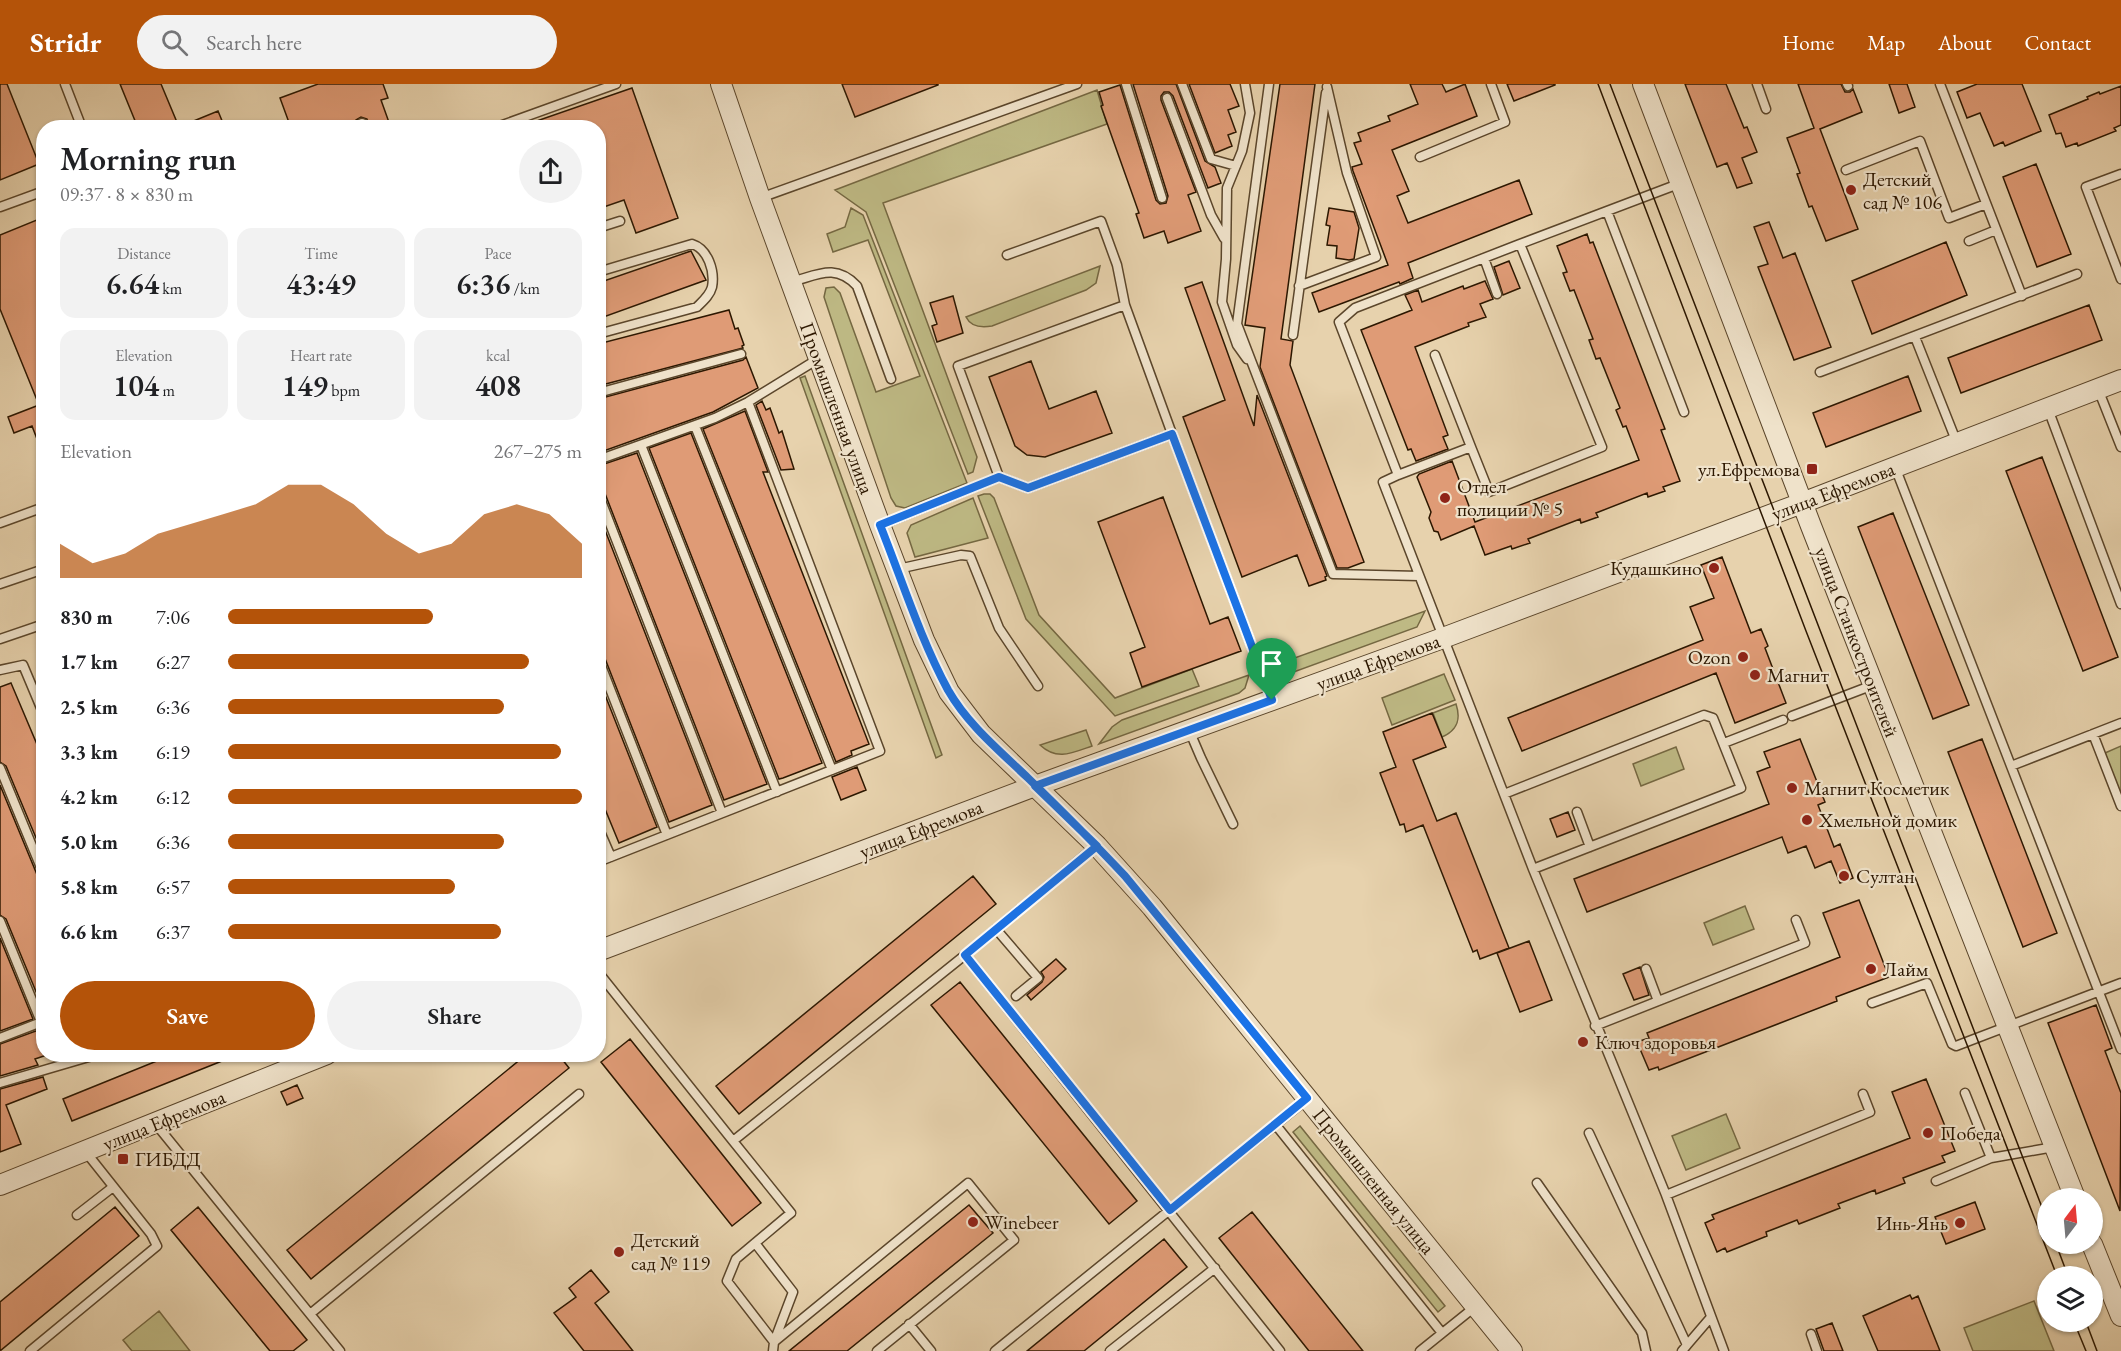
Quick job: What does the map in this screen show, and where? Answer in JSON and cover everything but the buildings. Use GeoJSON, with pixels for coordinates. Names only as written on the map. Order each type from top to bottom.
{"type":"FeatureCollection","features":[{"type":"Feature","properties":{"kind":"street","name":"Промышленная улица"},"geometry":{"type":"LineString","coordinates":[[721,84],[760,198],[880,525],[924,640],[949,692],[981,734],[1097,846],[1152,907],[1512,1351]]}},
{"type":"Feature","properties":{"kind":"street","name":"улица Станкостроителей"},"geometry":{"type":"LineString","coordinates":[[1643,84],[1802,503],[2071,1188]]}},
{"type":"Feature","properties":{"kind":"street","name":"улица Ефремова"},"geometry":{"type":"LineString","coordinates":[[606,948],[1035,786],[1443,638],[2121,380]]}},
{"type":"Feature","properties":{"kind":"street","name":"улица Ефремова"},"geometry":{"type":"LineString","coordinates":[[0,1185],[307,1062]]}},
{"type":"Feature","properties":{"kind":"street"},"geometry":{"type":"LineString","coordinates":[[2096,1254],[2121,1316]]}},
{"type":"Feature","properties":{"kind":"lane"},"geometry":{"type":"LineString","coordinates":[[65,84],[79,120]]}},
{"type":"Feature","properties":{"kind":"lane"},"geometry":{"type":"LineString","coordinates":[[516,120],[616,84]]}},
{"type":"Feature","properties":{"kind":"lane"},"geometry":{"type":"LineString","coordinates":[[760,198],[1077,84]]}},
{"type":"Feature","properties":{"kind":"lane"},"geometry":{"type":"LineString","coordinates":[[1126,84],[1162,198]]}},
{"type":"Feature","properties":{"kind":"lane"},"geometry":{"type":"LineString","coordinates":[[1182,84],[1211,159],[1236,166]]}},
{"type":"Feature","properties":{"kind":"lane"},"geometry":{"type":"LineString","coordinates":[[1245,84],[1250,113],[1242,151],[1227,188],[1222,302],[1237,345],[1253,366]]}},
{"type":"Feature","properties":{"kind":"lane"},"geometry":{"type":"LineString","coordinates":[[1269,84],[1237,324],[1333,574],[1419,576]]}},
{"type":"Feature","properties":{"kind":"lane"},"geometry":{"type":"LineString","coordinates":[[1420,157],[1506,122],[1491,84]]}},
{"type":"Feature","properties":{"kind":"lane"},"geometry":{"type":"LineString","coordinates":[[1757,84],[1766,109]]}},
{"type":"Feature","properties":{"kind":"lane"},"geometry":{"type":"LineString","coordinates":[[1940,84],[2022,296]]}},
{"type":"Feature","properties":{"kind":"lane"},"geometry":{"type":"LineString","coordinates":[[1293,335],[1326,86]]}},
{"type":"Feature","properties":{"kind":"lane"},"geometry":{"type":"LineString","coordinates":[[1299,286],[1376,257],[1347,173],[1326,86]]}},
{"type":"Feature","properties":{"kind":"lane"},"geometry":{"type":"LineString","coordinates":[[1167,98],[1211,215],[1226,241]]}},
{"type":"Feature","properties":{"kind":"lane"},"geometry":{"type":"LineString","coordinates":[[1846,170],[1920,141],[1949,218],[1986,204]]}},
{"type":"Feature","properties":{"kind":"lane"},"geometry":{"type":"LineString","coordinates":[[2121,174],[2086,187],[2121,279]]}},
{"type":"Feature","properties":{"kind":"lane"},"geometry":{"type":"LineString","coordinates":[[1398,475],[1339,322],[1355,308],[1681,183]]}},
{"type":"Feature","properties":{"kind":"lane"},"geometry":{"type":"LineString","coordinates":[[0,207],[36,194]]}},
{"type":"Feature","properties":{"kind":"lane"},"geometry":{"type":"LineString","coordinates":[[1607,212],[1684,412]]}},
{"type":"Feature","properties":{"kind":"lane"},"geometry":{"type":"LineString","coordinates":[[1006,255],[1101,220],[1118,265],[1125,305],[1272,700]]}},
{"type":"Feature","properties":{"kind":"lane"},"geometry":{"type":"LineString","coordinates":[[606,225],[620,221]]}},
{"type":"Feature","properties":{"kind":"lane"},"geometry":{"type":"LineString","coordinates":[[1969,241],[1996,230]]}},
{"type":"Feature","properties":{"kind":"lane"},"geometry":{"type":"LineString","coordinates":[[606,270],[692,244],[699,246],[706,254],[711,267],[712,285],[709,295],[697,307],[606,331]]}},
{"type":"Feature","properties":{"kind":"lane"},"geometry":{"type":"LineString","coordinates":[[1435,355],[1489,492],[1602,447],[1520,244]]}},
{"type":"Feature","properties":{"kind":"lane"},"geometry":{"type":"LineString","coordinates":[[1484,258],[1497,294]]}},
{"type":"Feature","properties":{"kind":"lane"},"geometry":{"type":"LineString","coordinates":[[791,282],[835,272],[848,277],[857,286],[891,379]]}},
{"type":"Feature","properties":{"kind":"lane"},"geometry":{"type":"LineString","coordinates":[[1820,372],[2077,274]]}},
{"type":"Feature","properties":{"kind":"lane"},"geometry":{"type":"LineString","coordinates":[[999,477],[958,366],[1125,305]]}},
{"type":"Feature","properties":{"kind":"lane"},"geometry":{"type":"LineString","coordinates":[[1915,337],[1957,444]]}},
{"type":"Feature","properties":{"kind":"lane"},"geometry":{"type":"LineString","coordinates":[[606,391],[741,354]]}},
{"type":"Feature","properties":{"kind":"lane"},"geometry":{"type":"LineString","coordinates":[[606,457],[695,426],[748,402],[819,359]]}},
{"type":"Feature","properties":{"kind":"lane"},"geometry":{"type":"LineString","coordinates":[[2098,389],[2121,447]]}},
{"type":"Feature","properties":{"kind":"lane"},"geometry":{"type":"LineString","coordinates":[[606,859],[880,751],[748,402]]}},
{"type":"Feature","properties":{"kind":"lane"},"geometry":{"type":"LineString","coordinates":[[2048,408],[2121,604]]}},
{"type":"Feature","properties":{"kind":"lane"},"geometry":{"type":"LineString","coordinates":[[695,426],[832,770]]}},
{"type":"Feature","properties":{"kind":"lane"},"geometry":{"type":"LineString","coordinates":[[880,525],[999,477],[1028,488],[1172,434]]}},
{"type":"Feature","properties":{"kind":"lane"},"geometry":{"type":"LineString","coordinates":[[641,445],[777,792]]}},
{"type":"Feature","properties":{"kind":"lane"},"geometry":{"type":"LineString","coordinates":[[1471,447],[1383,482],[1595,1026],[1666,1195],[1724,1351]]}},
{"type":"Feature","properties":{"kind":"lane"},"geometry":{"type":"LineString","coordinates":[[1894,467],[2121,1049]]}},
{"type":"Feature","properties":{"kind":"lane"},"geometry":{"type":"LineString","coordinates":[[0,523],[36,510]]}},
{"type":"Feature","properties":{"kind":"lane"},"geometry":{"type":"LineString","coordinates":[[606,514],[722,813]]}},
{"type":"Feature","properties":{"kind":"lane"},"geometry":{"type":"LineString","coordinates":[[897,569],[961,555],[970,556],[999,628],[1038,686]]}},
{"type":"Feature","properties":{"kind":"lane"},"geometry":{"type":"LineString","coordinates":[[0,584],[36,571]]}},
{"type":"Feature","properties":{"kind":"lane"},"geometry":{"type":"LineString","coordinates":[[0,639],[36,627]]}},
{"type":"Feature","properties":{"kind":"lane"},"geometry":{"type":"LineString","coordinates":[[0,670],[23,665],[36,696]]}},
{"type":"Feature","properties":{"kind":"lane"},"geometry":{"type":"LineString","coordinates":[[606,679],[667,835]]}},
{"type":"Feature","properties":{"kind":"lane"},"geometry":{"type":"LineString","coordinates":[[1792,716],[1874,685]]}},
{"type":"Feature","properties":{"kind":"lane"},"geometry":{"type":"LineString","coordinates":[[1504,794],[1704,715],[1713,718],[1742,788],[1533,869]]}},
{"type":"Feature","properties":{"kind":"lane"},"geometry":{"type":"LineString","coordinates":[[1724,743],[1783,720]]}},
{"type":"Feature","properties":{"kind":"lane"},"geometry":{"type":"LineString","coordinates":[[2011,766],[2121,723]]}},
{"type":"Feature","properties":{"kind":"lane"},"geometry":{"type":"LineString","coordinates":[[1189,730],[1200,758],[1233,824]]}},
{"type":"Feature","properties":{"kind":"lane"},"geometry":{"type":"LineString","coordinates":[[2093,734],[2121,806]]}},
{"type":"Feature","properties":{"kind":"lane"},"geometry":{"type":"LineString","coordinates":[[0,768],[36,856]]}},
{"type":"Feature","properties":{"kind":"lane"},"geometry":{"type":"LineString","coordinates":[[1578,812],[1590,846]]}},
{"type":"Feature","properties":{"kind":"lane"},"geometry":{"type":"LineString","coordinates":[[733,1140],[965,955],[1097,846]]}},
{"type":"Feature","properties":{"kind":"lane"},"geometry":{"type":"LineString","coordinates":[[606,847],[610,857]]}},
{"type":"Feature","properties":{"kind":"lane"},"geometry":{"type":"LineString","coordinates":[[1595,1026],[1805,943],[1796,920]]}},
{"type":"Feature","properties":{"kind":"lane"},"geometry":{"type":"LineString","coordinates":[[0,921],[36,1007]]}},
{"type":"Feature","properties":{"kind":"lane"},"geometry":{"type":"LineString","coordinates":[[996,929],[1038,978],[1016,996]]}},
{"type":"Feature","properties":{"kind":"lane"},"geometry":{"type":"LineString","coordinates":[[965,955],[1280,1351]]}},
{"type":"Feature","properties":{"kind":"lane"},"geometry":{"type":"LineString","coordinates":[[1646,969],[1658,1001]]}},
{"type":"Feature","properties":{"kind":"lane"},"geometry":{"type":"LineString","coordinates":[[606,982],[791,1213],[736,1259],[728,1281],[773,1346]]}},
{"type":"Feature","properties":{"kind":"lane"},"geometry":{"type":"LineString","coordinates":[[1872,1004],[1927,983],[1952,1044],[1961,1046],[2121,983]]}},
{"type":"Feature","properties":{"kind":"lane"},"geometry":{"type":"LineString","coordinates":[[0,1038],[36,1023]]}},
{"type":"Feature","properties":{"kind":"lane"},"geometry":{"type":"LineString","coordinates":[[0,1083],[72,1062]]}},
{"type":"Feature","properties":{"kind":"lane"},"geometry":{"type":"LineString","coordinates":[[1965,1093],[1992,1158]]}},
{"type":"Feature","properties":{"kind":"lane"},"geometry":{"type":"LineString","coordinates":[[310,1314],[579,1094]]}},
{"type":"Feature","properties":{"kind":"lane"},"geometry":{"type":"LineString","coordinates":[[1666,1195],[1870,1112],[1863,1094]]}},
{"type":"Feature","properties":{"kind":"lane"},"geometry":{"type":"LineString","coordinates":[[995,1351],[1307,1098]]}},
{"type":"Feature","properties":{"kind":"lane"},"geometry":{"type":"LineString","coordinates":[[155,1123],[310,1314],[336,1350]]}},
{"type":"Feature","properties":{"kind":"lane"},"geometry":{"type":"LineString","coordinates":[[1275,1124],[1442,1333]]}},
{"type":"Feature","properties":{"kind":"lane"},"geometry":{"type":"LineString","coordinates":[[1589,1132],[1684,1348],[1711,1317]]}},
{"type":"Feature","properties":{"kind":"lane"},"geometry":{"type":"LineString","coordinates":[[1936,1181],[1992,1158],[2054,1147]]}},
{"type":"Feature","properties":{"kind":"lane"},"geometry":{"type":"LineString","coordinates":[[30,1351],[158,1246],[85,1151]]}},
{"type":"Feature","properties":{"kind":"lane"},"geometry":{"type":"LineString","coordinates":[[773,1346],[968,1183],[1014,1239],[877,1351]]}},
{"type":"Feature","properties":{"kind":"lane"},"geometry":{"type":"LineString","coordinates":[[1537,1183],[1642,1333],[1646,1351]]}},
{"type":"Feature","properties":{"kind":"lane"},"geometry":{"type":"LineString","coordinates":[[77,1215],[113,1187]]}},
{"type":"Feature","properties":{"kind":"lane"},"geometry":{"type":"LineString","coordinates":[[755,1243],[793,1292],[773,1346]]}},
{"type":"Feature","properties":{"kind":"lane"},"geometry":{"type":"LineString","coordinates":[[1110,1351],[1215,1268]]}},
{"type":"Feature","properties":{"kind":"lane"},"geometry":{"type":"LineString","coordinates":[[1420,1351],[1476,1306]]}},
{"type":"Feature","properties":{"kind":"lane"},"geometry":{"type":"LineString","coordinates":[[909,1324],[930,1351]]}},
{"type":"Feature","properties":{"kind":"lane"},"geometry":{"type":"LineString","coordinates":[[1811,1334],[1817,1351]]}},
{"type":"Feature","properties":{"kind":"shaded area"},"geometry":{"type":"Polygon","coordinates":[[[1097,90],[1107,124],[883,203],[977,457],[973,472],[968,474],[866,212],[835,190],[1097,90]]]}},
{"type":"Feature","properties":{"kind":"shaded area"},"geometry":{"type":"Polygon","coordinates":[[[851,208],[863,215],[967,483],[905,508],[896,506],[891,498],[824,297],[826,288],[834,287],[840,293],[876,392],[920,376],[868,240],[833,252],[827,234],[845,227],[851,208]]]}},
{"type":"Feature","properties":{"kind":"shaded area"},"geometry":{"type":"Polygon","coordinates":[[[1100,266],[1096,283],[1086,290],[992,326],[977,326],[966,317],[1100,266]]]}},
{"type":"Feature","properties":{"kind":"shaded area"},"geometry":{"type":"Polygon","coordinates":[[[805,376],[942,755],[936,758],[800,378],[805,376]]]}},
{"type":"Feature","properties":{"kind":"shaded area"},"geometry":{"type":"Polygon","coordinates":[[[990,494],[994,498],[1039,615],[1115,698],[1192,669],[1199,686],[1115,716],[1026,619],[978,496],[990,494]]]}},
{"type":"Feature","properties":{"kind":"shaded area"},"geometry":{"type":"Polygon","coordinates":[[[973,498],[988,538],[915,557],[907,533],[911,525],[973,498]]]}},
{"type":"Feature","properties":{"kind":"shaded area"},"geometry":{"type":"Polygon","coordinates":[[[1425,611],[1417,627],[1291,673],[1280,670],[1275,665],[1425,611]]]}},
{"type":"Feature","properties":{"kind":"shaded area"},"geometry":{"type":"Polygon","coordinates":[[[1444,674],[1455,700],[1392,725],[1382,698],[1444,674]]]}},
{"type":"Feature","properties":{"kind":"shaded area"},"geometry":{"type":"Polygon","coordinates":[[[1249,675],[1245,688],[1239,693],[1099,744],[1112,727],[1122,720],[1249,675]]]}},
{"type":"Feature","properties":{"kind":"shaded area"},"geometry":{"type":"Polygon","coordinates":[[[1456,704],[1457,724],[1452,731],[1442,737],[1433,713],[1456,704]]]}},
{"type":"Feature","properties":{"kind":"shaded area"},"geometry":{"type":"Polygon","coordinates":[[[1086,730],[1092,746],[1078,751],[1065,754],[1052,753],[1040,745],[1086,730]]]}},
{"type":"Feature","properties":{"kind":"shaded area"},"geometry":{"type":"Polygon","coordinates":[[[2121,746],[2121,796],[2105,753],[2121,746]]]}},
{"type":"Feature","properties":{"kind":"shaded area"},"geometry":{"type":"Polygon","coordinates":[[[1676,747],[1684,769],[1641,786],[1633,764],[1676,747]]]}},
{"type":"Feature","properties":{"kind":"shaded area"},"geometry":{"type":"Polygon","coordinates":[[[1745,906],[1754,929],[1713,945],[1704,923],[1745,906]]]}},
{"type":"Feature","properties":{"kind":"shaded area"},"geometry":{"type":"Polygon","coordinates":[[[1726,1114],[1740,1148],[1686,1170],[1672,1136],[1726,1114]]]}},
{"type":"Feature","properties":{"kind":"shaded area"},"geometry":{"type":"Polygon","coordinates":[[[1300,1126],[1445,1306],[1438,1312],[1293,1132],[1300,1126]]]}},
{"type":"Feature","properties":{"kind":"shaded area"},"geometry":{"type":"Polygon","coordinates":[[[2034,1301],[2037,1308],[2037,1332],[2046,1332],[2054,1351],[1973,1351],[1964,1328],[2034,1301]]]}},
{"type":"Feature","properties":{"kind":"shaded area"},"geometry":{"type":"Polygon","coordinates":[[[159,1311],[190,1351],[132,1351],[123,1340],[159,1311]]]}},
{"type":"Feature","properties":{"kind":"tram line"},"geometry":{"type":"LineString","coordinates":[[1598,84],[1806,631],[2053,1266]]}},
{"type":"Feature","properties":{"kind":"tram line"},"geometry":{"type":"LineString","coordinates":[[1610,84],[2037,1194]]}},
{"type":"Feature","properties":{"kind":"tram line"},"geometry":{"type":"LineString","coordinates":[[2060,1254],[2064,1266]]}},
{"type":"Feature","properties":{"kind":"tram line"},"geometry":{"type":"LineString","coordinates":[[2078,1332],[2086,1351]]}},
{"type":"Feature","properties":{"kind":"tram line"},"geometry":{"type":"LineString","coordinates":[[2090,1332],[2097,1351]]}},
{"type":"Feature","properties":{"kind":"place","name":"Детский сад № 106"},"geometry":{"type":"Point","coordinates":[1851,190]}},
{"type":"Feature","properties":{"kind":"place","name":"ул.Ефремова"},"geometry":{"type":"Point","coordinates":[1812,469]}},
{"type":"Feature","properties":{"kind":"place","name":"Отдел полиции № 5"},"geometry":{"type":"Point","coordinates":[1445,498]}},
{"type":"Feature","properties":{"kind":"place","name":"Кудашкино"},"geometry":{"type":"Point","coordinates":[1714,568]}},
{"type":"Feature","properties":{"kind":"place","name":"Ozon"},"geometry":{"type":"Point","coordinates":[1743,657]}},
{"type":"Feature","properties":{"kind":"place","name":"Магнит"},"geometry":{"type":"Point","coordinates":[1755,675]}},
{"type":"Feature","properties":{"kind":"place","name":"Магнит Косметик"},"geometry":{"type":"Point","coordinates":[1792,788]}},
{"type":"Feature","properties":{"kind":"place","name":"Хмельной домик"},"geometry":{"type":"Point","coordinates":[1807,820]}},
{"type":"Feature","properties":{"kind":"place","name":"Султан"},"geometry":{"type":"Point","coordinates":[1844,876]}},
{"type":"Feature","properties":{"kind":"place","name":"Лайм"},"geometry":{"type":"Point","coordinates":[1871,969]}},
{"type":"Feature","properties":{"kind":"place","name":"Ключ здоровья"},"geometry":{"type":"Point","coordinates":[1583,1042]}},
{"type":"Feature","properties":{"kind":"place","name":"Победа"},"geometry":{"type":"Point","coordinates":[1928,1133]}},
{"type":"Feature","properties":{"kind":"place","name":"ГИБДД"},"geometry":{"type":"Point","coordinates":[123,1159]}},
{"type":"Feature","properties":{"kind":"place","name":"Winebeer"},"geometry":{"type":"Point","coordinates":[973,1222]}},
{"type":"Feature","properties":{"kind":"place","name":"Инь-Янь"},"geometry":{"type":"Point","coordinates":[1960,1223]}},
{"type":"Feature","properties":{"kind":"place","name":"Детский сад № 119"},"geometry":{"type":"Point","coordinates":[619,1252]}},
{"type":"Feature","properties":{"kind":"route"},"geometry":{"type":"LineString","coordinates":[[1272,700],[1035,786],[1097,846],[965,955],[1170,1210],[1307,1098],[1125,876],[1097,846],[981,734],[949,692],[924,640],[880,525],[999,477],[1028,488],[1172,434],[1272,700]]}}]}
